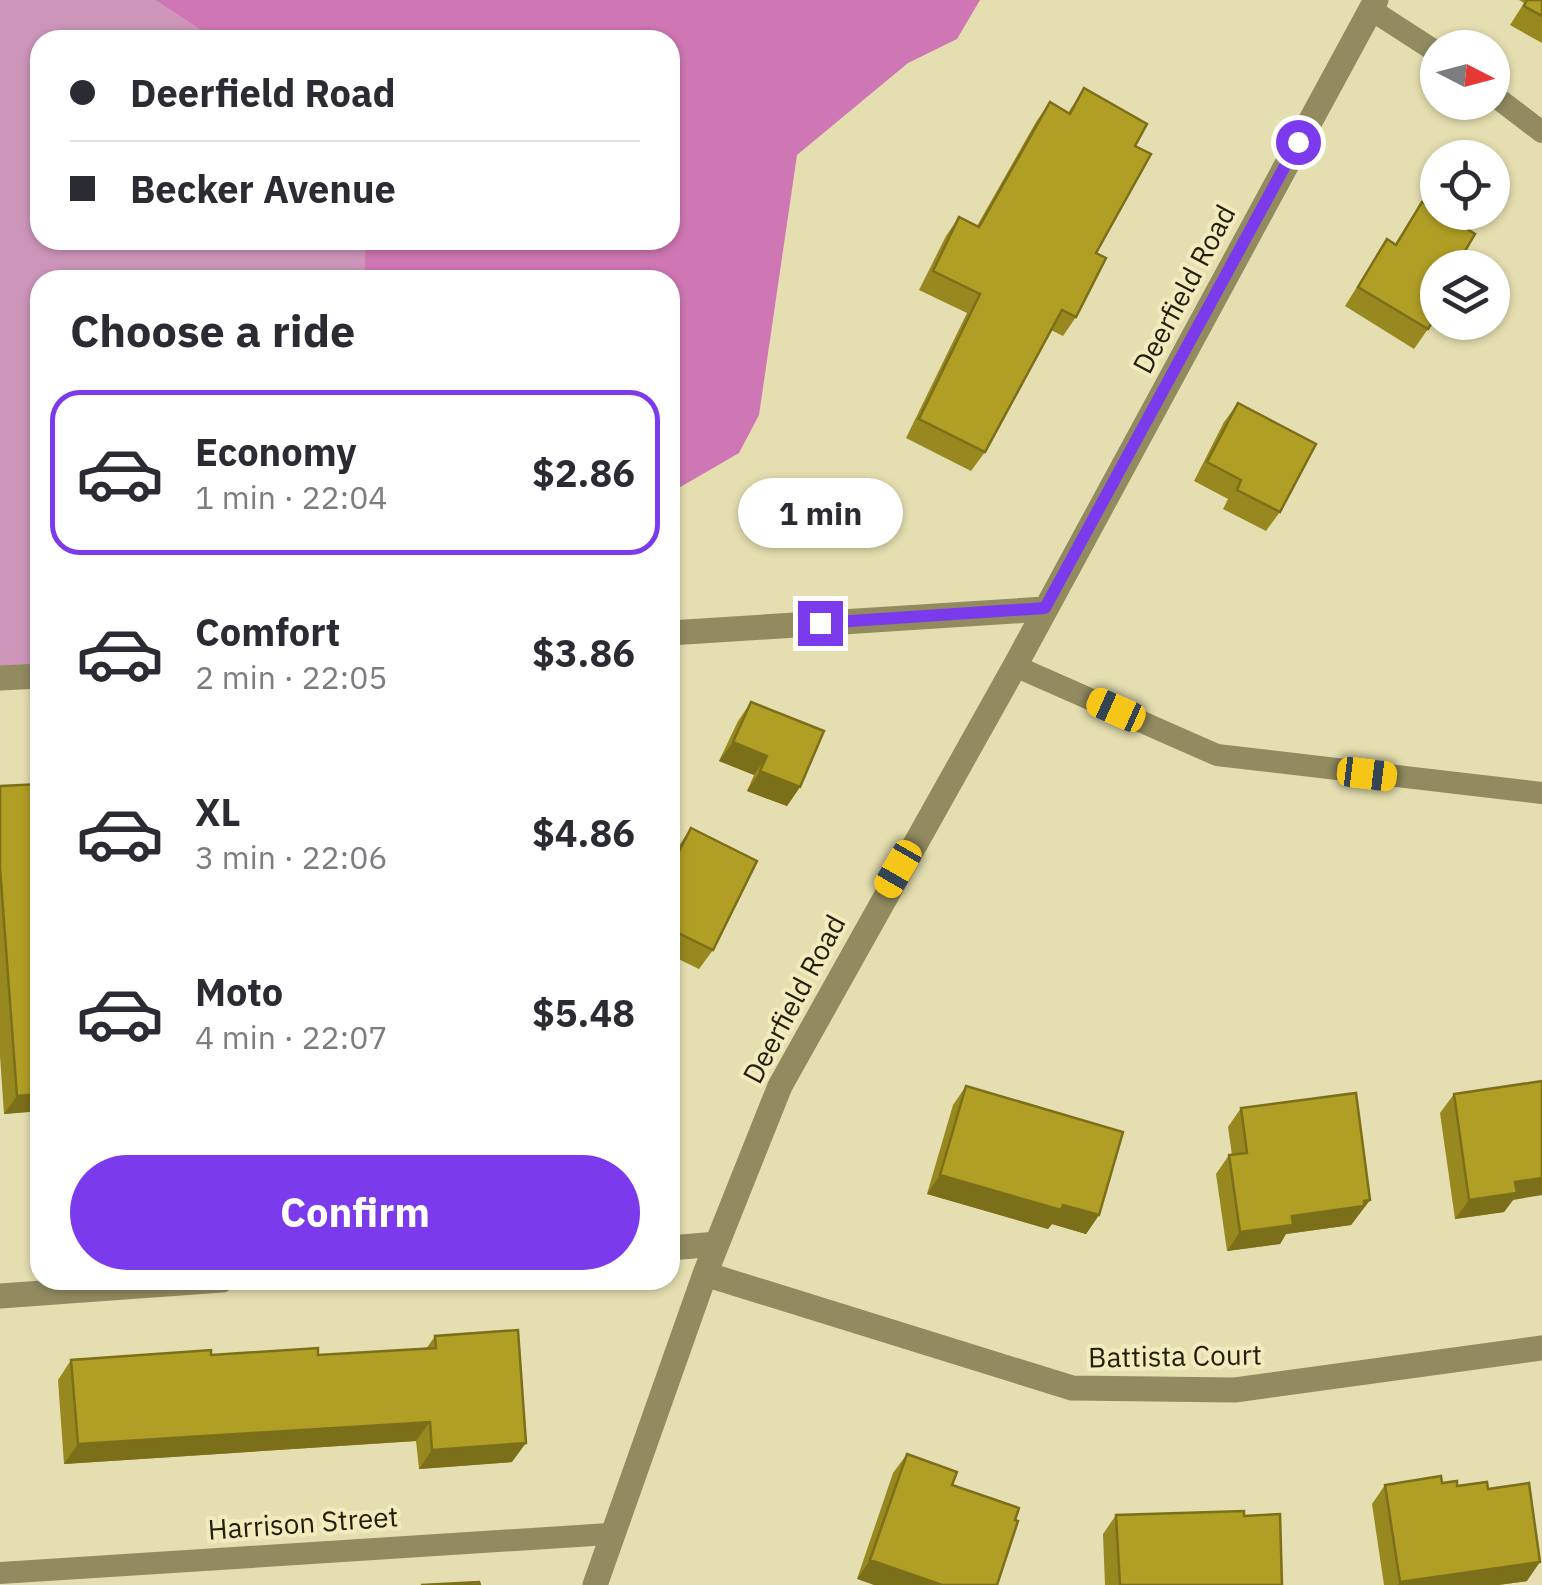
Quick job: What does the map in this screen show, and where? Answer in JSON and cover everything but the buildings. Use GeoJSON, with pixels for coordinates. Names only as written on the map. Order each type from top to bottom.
{"type":"FeatureCollection","features":[{"type":"Feature","properties":{"kind":"street","name":"Deerfield Road"},"geometry":{"type":"LineString","coordinates":[[595,1585],[609,1534],[705,1274],[780,1086],[1015,666],[1373,5]]}},
{"type":"Feature","properties":{"kind":"street"},"geometry":{"type":"LineString","coordinates":[[680,632],[1045,608]]}},
{"type":"Feature","properties":{"kind":"street"},"geometry":{"type":"LineString","coordinates":[[0,678],[30,676]]}},
{"type":"Feature","properties":{"kind":"street"},"geometry":{"type":"LineString","coordinates":[[680,1247],[717,1244]]}},
{"type":"Feature","properties":{"kind":"street","name":"Battista Court"},"geometry":{"type":"LineString","coordinates":[[705,1274],[1072,1388],[1234,1390],[1542,1348]]}},
{"type":"Feature","properties":{"kind":"street"},"geometry":{"type":"LineString","coordinates":[[0,1296],[83,1290]]}},
{"type":"Feature","properties":{"kind":"lane"},"geometry":{"type":"LineString","coordinates":[[1373,5],[1420,40]]}},
{"type":"Feature","properties":{"kind":"lane"},"geometry":{"type":"LineString","coordinates":[[1510,108],[1542,132]]}},
{"type":"Feature","properties":{"kind":"lane"},"geometry":{"type":"LineString","coordinates":[[1015,666],[1218,755],[1542,793]]}},
{"type":"Feature","properties":{"kind":"lane","name":"Harrison Street"},"geometry":{"type":"LineString","coordinates":[[0,1573],[609,1534]]}},
{"type":"Feature","properties":{"kind":"shaded area"},"geometry":{"type":"Polygon","coordinates":[[[0,0],[155,0],[201,30],[30,30],[30,250],[365,250],[364,270],[30,270],[30,676],[0,678],[0,0]]]}},
{"type":"Feature","properties":{"kind":"shaded area"},"geometry":{"type":"Polygon","coordinates":[[[155,0],[980,0],[957,39],[908,63],[797,155],[759,415],[739,453],[680,487],[680,270],[364,270],[365,250],[680,250],[680,30],[201,30],[155,0]]]}},
{"type":"Feature","properties":{"kind":"route"},"geometry":{"type":"LineString","coordinates":[[820,623],[1045,608],[1298,142]]}}]}
